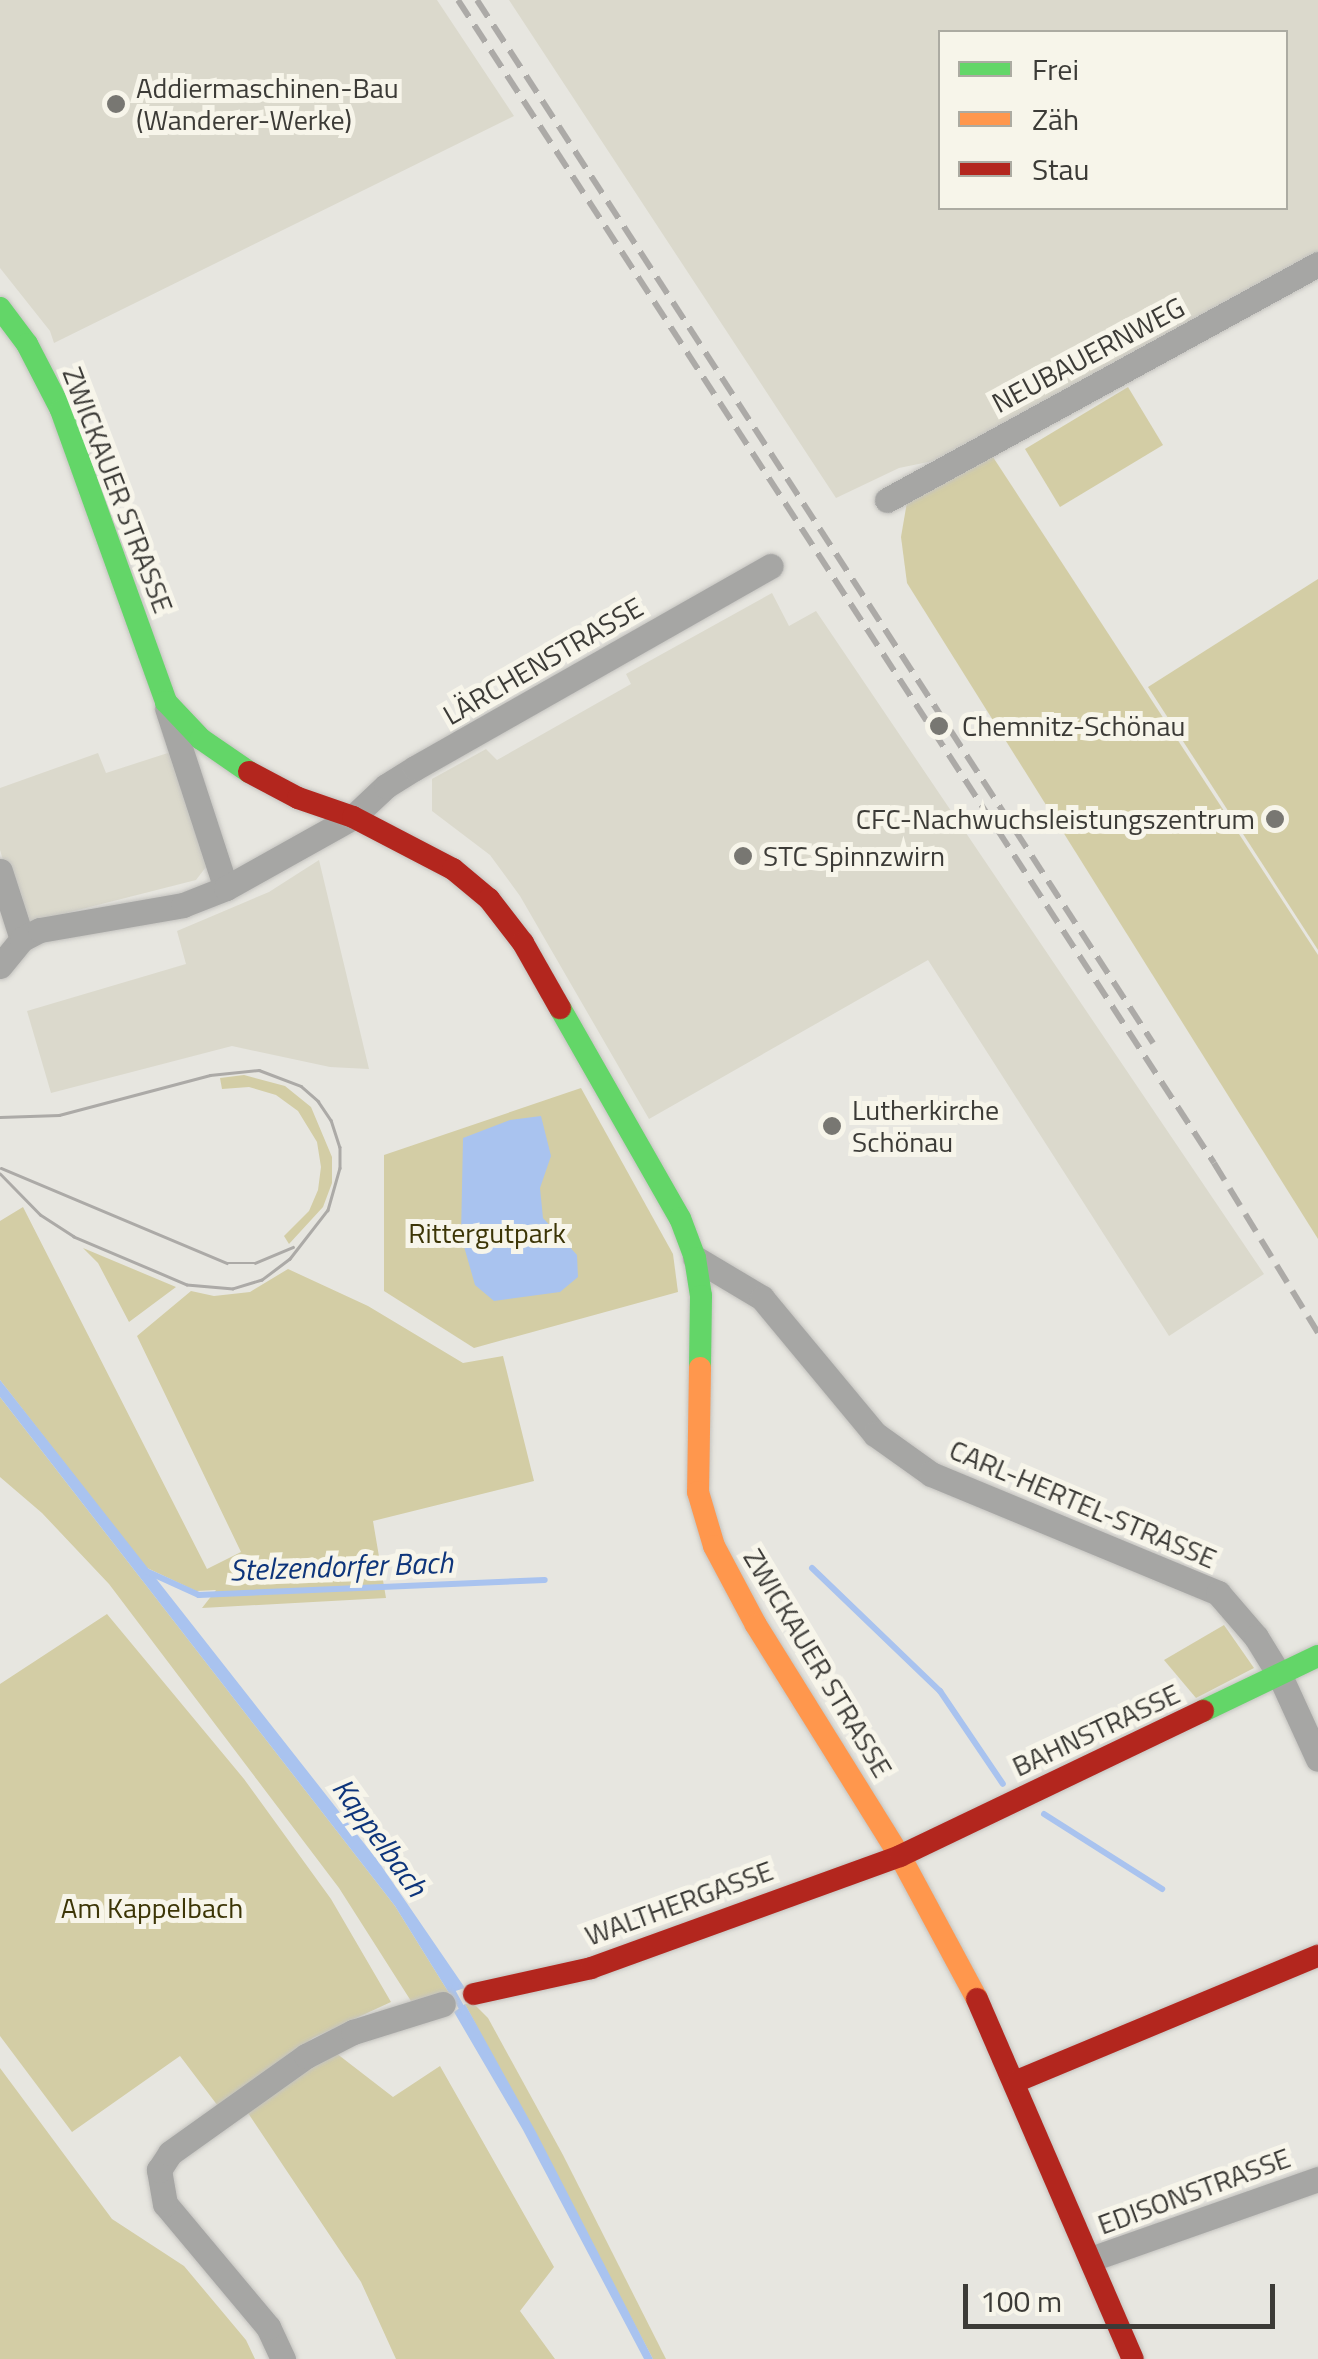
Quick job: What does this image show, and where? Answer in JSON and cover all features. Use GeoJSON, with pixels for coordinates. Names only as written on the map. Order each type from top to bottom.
{"type":"FeatureCollection","features":[{"type":"Feature","properties":{"kind":"main road","name":"ZWICKAUER STRASSE"},"geometry":{"type":"LineString","coordinates":[[3,318],[62,410],[166,702],[200,739],[236,764],[298,798],[353,817],[453,869],[489,899],[523,943],[680,1218],[695,1258],[702,1296],[698,1492],[714,1546],[756,1626],[900,1856],[1017,2081],[1133,2359]]}},
{"type":"Feature","properties":{"kind":"main road","name":"BAHNSTRASSE"},"geometry":{"type":"LineString","coordinates":[[900,1856],[1318,1656]]}},
{"type":"Feature","properties":{"kind":"main road","name":"WALTHERGASSE"},"geometry":{"type":"LineString","coordinates":[[474,1994],[591,1968],[900,1856]]}},
{"type":"Feature","properties":{"kind":"main road"},"geometry":{"type":"LineString","coordinates":[[1017,2081],[1318,1956]]}},
{"type":"Feature","properties":{"kind":"street","name":"NEUBAUERNWEG"},"geometry":{"type":"LineString","coordinates":[[887,500],[1318,264]]}},
{"type":"Feature","properties":{"kind":"street","name":"LÄRCHENSTRASSE"},"geometry":{"type":"LineString","coordinates":[[22,940],[65,924],[183,905],[226,888],[353,817],[386,786],[415,768],[771,566]]}},
{"type":"Feature","properties":{"kind":"street","name":"ZWICKAUER STRASSE"},"geometry":{"type":"LineString","coordinates":[[166,702],[226,888]]}},
{"type":"Feature","properties":{"kind":"street"},"geometry":{"type":"LineString","coordinates":[[0,871],[22,940],[0,966]]}},
{"type":"Feature","properties":{"kind":"street","name":"CARL-HERTEL-STRASSE"},"geometry":{"type":"LineString","coordinates":[[695,1258],[762,1298],[875,1434],[931,1474],[1218,1594],[1248,1626],[1280,1676],[1318,1760]]}},
{"type":"Feature","properties":{"kind":"street"},"geometry":{"type":"LineString","coordinates":[[282,2359],[268,2327],[165,2204],[158,2170],[170,2153],[306,2056],[353,2032],[443,2004]]}},
{"type":"Feature","properties":{"kind":"street","name":"EDISONSTRASSE"},"geometry":{"type":"LineString","coordinates":[[1090,2259],[1318,2178]]}},
{"type":"Feature","properties":{"kind":"shaded area"},"geometry":{"type":"Polygon","coordinates":[[[0,0],[437,0],[514,116],[54,343],[50,331],[0,268],[0,0]]]}},
{"type":"Feature","properties":{"kind":"shaded area"},"geometry":{"type":"Polygon","coordinates":[[[509,0],[1318,0],[1318,254],[933,461],[899,468],[836,498],[509,0]]]}},
{"type":"Feature","properties":{"kind":"shaded area"},"geometry":{"type":"Polygon","coordinates":[[[772,593],[789,626],[816,611],[1264,1274],[1169,1336],[928,960],[649,1119],[520,896],[490,855],[432,811],[432,779],[486,749],[497,760],[631,684],[626,674],[772,593]]]}},
{"type":"Feature","properties":{"kind":"shaded area"},"geometry":{"type":"Polygon","coordinates":[[[174,751],[209,863],[196,880],[23,924],[0,850],[0,788],[98,753],[106,773],[174,751]]]}},
{"type":"Feature","properties":{"kind":"shaded area"},"geometry":{"type":"Polygon","coordinates":[[[319,860],[369,1069],[330,1067],[232,1046],[51,1093],[27,1011],[186,964],[177,931],[269,892],[319,860]]]}},
{"type":"Feature","properties":{"kind":"green space"},"geometry":{"type":"Polygon","coordinates":[[[1128,387],[1163,445],[1060,507],[1025,449],[1128,387]]]}},
{"type":"Feature","properties":{"kind":"green space"},"geometry":{"type":"Polygon","coordinates":[[[991,454],[1318,955],[1318,1239],[907,583],[901,537],[907,502],[991,454]]]}},
{"type":"Feature","properties":{"kind":"green space","name":"CFC-Nachwuchsleistungszentrum"},"geometry":{"type":"Polygon","coordinates":[[[1318,579],[1318,950],[1148,687],[1318,579]]]}},
{"type":"Feature","properties":{"kind":"green space"},"geometry":{"type":"Polygon","coordinates":[[[244,1075],[285,1086],[311,1107],[332,1157],[332,1183],[323,1207],[289,1244],[284,1236],[309,1211],[318,1190],[321,1167],[317,1142],[298,1111],[276,1095],[249,1087],[222,1089],[220,1078],[244,1075]]]}},
{"type":"Feature","properties":{"kind":"green space","name":"Rittergutpark"},"geometry":{"type":"Polygon","coordinates":[[[581,1088],[673,1254],[678,1292],[474,1348],[384,1291],[384,1155],[581,1088]]]}},
{"type":"Feature","properties":{"kind":"green space"},"geometry":{"type":"Polygon","coordinates":[[[23,1207],[207,1569],[241,1552],[137,1336],[191,1291],[214,1296],[250,1292],[288,1269],[368,1306],[463,1363],[503,1356],[534,1481],[373,1521],[386,1598],[202,1608],[216,1590],[196,1591],[145,1567],[0,1380],[0,1221],[23,1207]]]}},
{"type":"Feature","properties":{"kind":"green space"},"geometry":{"type":"Polygon","coordinates":[[[83,1248],[176,1287],[129,1322],[98,1263],[83,1248]]]}},
{"type":"Feature","properties":{"kind":"green space"},"geometry":{"type":"Polygon","coordinates":[[[0,1397],[395,1906],[449,1993],[411,2001],[339,1888],[109,1584],[42,1513],[0,1477],[0,1397]]]}},
{"type":"Feature","properties":{"kind":"green space","name":"Am Kappelbach"},"geometry":{"type":"Polygon","coordinates":[[[107,1614],[244,1779],[331,1899],[391,2002],[313,2038],[221,2110],[180,2056],[72,2132],[0,2036],[0,1684],[107,1614]]]}},
{"type":"Feature","properties":{"kind":"green space"},"geometry":{"type":"Polygon","coordinates":[[[1224,1625],[1254,1668],[1196,1698],[1164,1660],[1224,1625]]]}},
{"type":"Feature","properties":{"kind":"green space"},"geometry":{"type":"Polygon","coordinates":[[[473,2003],[488,2018],[563,2155],[666,2359],[653,2359],[465,2004],[473,2003]]]}},
{"type":"Feature","properties":{"kind":"green space"},"geometry":{"type":"Polygon","coordinates":[[[336,2053],[393,2097],[440,2066],[554,2267],[520,2311],[555,2359],[396,2359],[361,2282],[248,2113],[287,2080],[336,2053]]]}},
{"type":"Feature","properties":{"kind":"green space"},"geometry":{"type":"Polygon","coordinates":[[[0,2068],[112,2219],[184,2266],[246,2340],[255,2359],[0,2359],[0,2068]]]}},
{"type":"Feature","properties":{"kind":"water"},"geometry":{"type":"Polygon","coordinates":[[[541,1116],[551,1156],[540,1188],[543,1218],[577,1255],[578,1277],[560,1292],[494,1301],[475,1285],[461,1236],[463,1138],[510,1120],[541,1116]]]}},
{"type":"Feature","properties":{"kind":"water"},"geometry":{"type":"Polygon","coordinates":[[[0,1380],[378,1861],[465,1988],[449,1993],[395,1906],[0,1397],[0,1380]]]}},
{"type":"Feature","properties":{"kind":"water"},"geometry":{"type":"Polygon","coordinates":[[[465,2004],[653,2359],[644,2359],[523,2130],[454,2012],[465,2004]]]}},
{"type":"Feature","properties":{"kind":"waterway","name":"Stelzendorfer Bach"},"geometry":{"type":"LineString","coordinates":[[812,1568],[940,1691],[1003,1784]]}},
{"type":"Feature","properties":{"kind":"waterway","name":"Stelzendorfer Bach"},"geometry":{"type":"LineString","coordinates":[[146,1571],[199,1595],[545,1580]]}},
{"type":"Feature","properties":{"kind":"waterway","name":"Stelzendorfer Bach"},"geometry":{"type":"LineString","coordinates":[[1044,1814],[1162,1889]]}},
{"type":"Feature","properties":{"kind":"waterway","name":"Kappelbach"},"geometry":{"type":"LineString","coordinates":[[449,1985],[465,2014]]}},
{"type":"Feature","properties":{"kind":"tram line"},"geometry":{"type":"LineString","coordinates":[[0,1117],[59,1115],[210,1075],[259,1070],[301,1086],[318,1101],[331,1120],[340,1147],[340,1168],[328,1210],[290,1259],[262,1280],[233,1289],[187,1285],[74,1237],[40,1215],[0,1174]]}},
{"type":"Feature","properties":{"kind":"tram line"},"geometry":{"type":"LineString","coordinates":[[1,1168],[227,1263],[255,1263],[293,1247]]}},
{"type":"Feature","properties":{"kind":"railway"},"geometry":{"type":"LineString","coordinates":[[458,0],[1214,1163],[1318,1333]]}},
{"type":"Feature","properties":{"kind":"railway"},"geometry":{"type":"LineString","coordinates":[[477,0],[1153,1043]]}},
{"type":"Feature","properties":{"kind":"traffic: fast"},"geometry":{"type":"LineString","coordinates":[[0,308],[27,344],[61,410],[166,702],[201,739],[249,772]]}},
{"type":"Feature","properties":{"kind":"traffic: fast"},"geometry":{"type":"LineString","coordinates":[[560,1008],[680,1218],[695,1258],[701,1296],[700,1368]]}},
{"type":"Feature","properties":{"kind":"traffic: fast"},"geometry":{"type":"LineString","coordinates":[[1203,1711],[1318,1656]]}},
{"type":"Feature","properties":{"kind":"traffic: slow"},"geometry":{"type":"LineString","coordinates":[[700,1368],[698,1492],[714,1546],[756,1625],[900,1856],[977,1999]]}},
{"type":"Feature","properties":{"kind":"traffic: jam"},"geometry":{"type":"LineString","coordinates":[[249,772],[298,798],[353,817],[453,869],[489,899],[523,943],[560,1008]]}},
{"type":"Feature","properties":{"kind":"traffic: jam"},"geometry":{"type":"LineString","coordinates":[[474,1994],[591,1968],[900,1856],[1203,1711]]}},
{"type":"Feature","properties":{"kind":"traffic: jam"},"geometry":{"type":"LineString","coordinates":[[1017,2081],[1318,1956]]}},
{"type":"Feature","properties":{"kind":"traffic: jam"},"geometry":{"type":"LineString","coordinates":[[977,1999],[1133,2359]]}},
{"type":"Feature","properties":{"kind":"place","name":"Addiermaschinen-Bau (Wanderer-Werke)"},"geometry":{"type":"Point","coordinates":[116,104]}},
{"type":"Feature","properties":{"kind":"place","name":"Chemnitz-Schönau"},"geometry":{"type":"Point","coordinates":[939,726]}},
{"type":"Feature","properties":{"kind":"place","name":"CFC-Nachwuchsleistungszentrum"},"geometry":{"type":"Point","coordinates":[1275,819]}},
{"type":"Feature","properties":{"kind":"place","name":"STC Spinnzwirn"},"geometry":{"type":"Point","coordinates":[743,856]}},
{"type":"Feature","properties":{"kind":"place","name":"Lutherkirche Schönau"},"geometry":{"type":"Point","coordinates":[832,1126]}}]}
